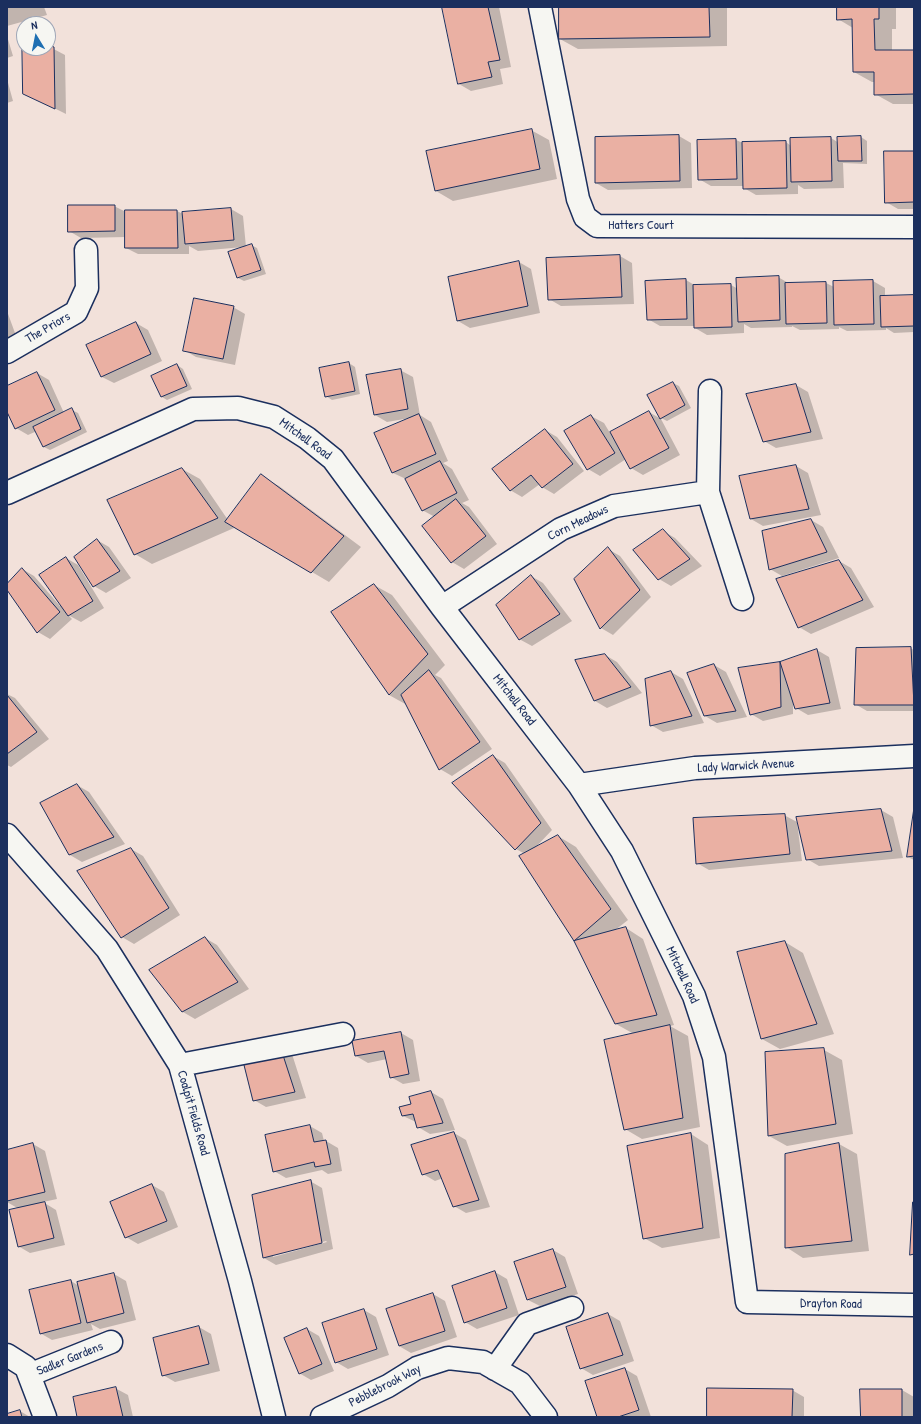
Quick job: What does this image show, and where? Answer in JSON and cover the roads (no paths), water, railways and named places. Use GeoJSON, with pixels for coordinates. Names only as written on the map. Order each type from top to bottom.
{"type":"FeatureCollection","features":[{"type":"Feature","properties":{"kind":"street","name":"Hatters Court"},"geometry":{"type":"LineString","coordinates":[[540,7],[578,199],[585,217],[597,226],[914,227]]}},
{"type":"Feature","properties":{"kind":"street","name":"The Priors"},"geometry":{"type":"LineString","coordinates":[[7,352],[76,312],[87,288],[86,250]]}},
{"type":"Feature","properties":{"kind":"street"},"geometry":{"type":"LineString","coordinates":[[710,391],[708,492],[742,599]]}},
{"type":"Feature","properties":{"kind":"street","name":"Mitchell Road"},"geometry":{"type":"LineString","coordinates":[[7,493],[193,409],[238,408],[274,417],[307,438],[333,459],[442,607],[579,785],[622,851],[694,996],[714,1057],[747,1302]]}},
{"type":"Feature","properties":{"kind":"street","name":"Corn Meadows"},"geometry":{"type":"LineString","coordinates":[[442,607],[561,529],[574,523],[614,506],[708,492]]}},
{"type":"Feature","properties":{"kind":"street","name":"Lady Warwick Avenue"},"geometry":{"type":"LineString","coordinates":[[579,785],[695,768],[914,756]]}},
{"type":"Feature","properties":{"kind":"street","name":"Coalpit Fields Road"},"geometry":{"type":"LineString","coordinates":[[7,835],[107,949],[180,1065],[240,1281],[274,1417]]}},
{"type":"Feature","properties":{"kind":"street"},"geometry":{"type":"LineString","coordinates":[[180,1065],[343,1034]]}},
{"type":"Feature","properties":{"kind":"street","name":"Drayton Road"},"geometry":{"type":"LineString","coordinates":[[747,1302],[914,1305]]}},
{"type":"Feature","properties":{"kind":"street"},"geometry":{"type":"LineString","coordinates":[[495,1369],[527,1324],[572,1308]]}},
{"type":"Feature","properties":{"kind":"street","name":"Sadler Gardens"},"geometry":{"type":"LineString","coordinates":[[29,1376],[111,1342]]}},
{"type":"Feature","properties":{"kind":"street","name":"Sadler Gardens"},"geometry":{"type":"LineString","coordinates":[[7,1355],[26,1367],[45,1417]]}},
{"type":"Feature","properties":{"kind":"street","name":"Pebblebrook Way"},"geometry":{"type":"LineString","coordinates":[[322,1417],[388,1386],[417,1368],[448,1358],[483,1362],[520,1383],[546,1417]]}}]}
